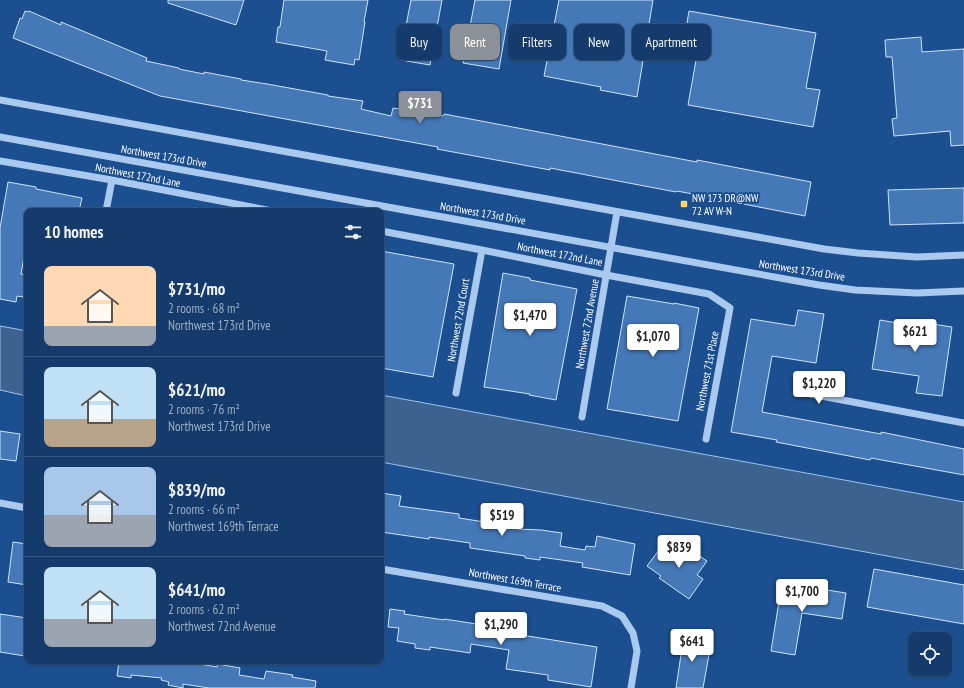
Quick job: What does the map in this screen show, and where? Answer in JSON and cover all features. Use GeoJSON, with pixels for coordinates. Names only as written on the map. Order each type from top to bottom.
{"type":"FeatureCollection","features":[{"type":"Feature","properties":{"kind":"street"},"geometry":{"type":"LineString","coordinates":[[0,100],[824,248],[858,253],[917,257],[964,255]]}},
{"type":"Feature","properties":{"kind":"street","name":"Northwest 173rd Drive"},"geometry":{"type":"LineString","coordinates":[[0,137],[819,285],[855,290],[917,293],[964,291]]}},
{"type":"Feature","properties":{"kind":"street","name":"Northwest 172nd Lane"},"geometry":{"type":"LineString","coordinates":[[0,161],[112,180],[235,208]]}},
{"type":"Feature","properties":{"kind":"street"},"geometry":{"type":"LineString","coordinates":[[107,208],[112,180]]}},
{"type":"Feature","properties":{"kind":"street","name":"Northwest 72nd Avenue"},"geometry":{"type":"LineString","coordinates":[[582,417],[617,212]]}},
{"type":"Feature","properties":{"kind":"street","name":"Northwest 172nd Lane"},"geometry":{"type":"LineString","coordinates":[[384,231],[709,294],[730,308]]}},
{"type":"Feature","properties":{"kind":"street","name":"Northwest 72nd Court"},"geometry":{"type":"LineString","coordinates":[[456,394],[482,250]]}},
{"type":"Feature","properties":{"kind":"street","name":"Northwest 71st Place"},"geometry":{"type":"LineString","coordinates":[[706,439],[730,308]]}},
{"type":"Feature","properties":{"kind":"street"},"geometry":{"type":"LineString","coordinates":[[800,392],[964,423]]}},
{"type":"Feature","properties":{"kind":"street"},"geometry":{"type":"LineString","coordinates":[[0,504],[24,508]]}},
{"type":"Feature","properties":{"kind":"street","name":"Northwest 169th Terrace"},"geometry":{"type":"LineString","coordinates":[[384,569],[602,606],[622,616],[633,633],[637,651],[631,688]]}},
{"type":"Feature","properties":{"kind":"water"},"geometry":{"type":"Polygon","coordinates":[[[0,326],[24,330],[24,395],[0,390],[0,326]]]}},
{"type":"Feature","properties":{"kind":"water"},"geometry":{"type":"Polygon","coordinates":[[[384,396],[964,502],[964,570],[384,463],[384,396]]]}},
{"type":"Feature","properties":{"kind":"building"},"geometry":{"type":"Polygon","coordinates":[[[168,0],[244,0],[236,25],[168,3],[168,0]]]}},
{"type":"Feature","properties":{"kind":"building"},"geometry":{"type":"Polygon","coordinates":[[[284,0],[368,0],[359,60],[355,59],[354,65],[325,60],[327,51],[276,42],[284,0]]]}},
{"type":"Feature","properties":{"kind":"building"},"geometry":{"type":"Polygon","coordinates":[[[411,0],[442,0],[438,24],[406,24],[411,0]]]}},
{"type":"Feature","properties":{"kind":"building"},"geometry":{"type":"Polygon","coordinates":[[[475,0],[511,0],[499,69],[463,63],[464,60],[500,60],[500,24],[470,24],[475,0]]]}},
{"type":"Feature","properties":{"kind":"building"},"geometry":{"type":"Polygon","coordinates":[[[559,0],[653,0],[649,24],[632,24],[632,60],[643,60],[637,97],[600,90],[601,87],[544,76],[547,60],[566,60],[566,24],[554,24],[559,0]]]}},
{"type":"Feature","properties":{"kind":"building"},"geometry":{"type":"Polygon","coordinates":[[[25,11],[29,11],[61,25],[61,22],[147,58],[146,61],[204,74],[204,72],[328,96],[363,101],[361,109],[391,116],[393,108],[407,109],[443,116],[444,114],[811,182],[805,216],[677,191],[550,168],[550,170],[437,149],[438,147],[160,96],[13,38],[20,18],[22,19],[25,11]]]}},
{"type":"Feature","properties":{"kind":"building"},"geometry":{"type":"Polygon","coordinates":[[[689,11],[816,33],[806,88],[820,90],[813,127],[688,105],[696,60],[711,60],[711,24],[687,24],[689,11]]]}},
{"type":"Feature","properties":{"kind":"building"},"geometry":{"type":"Polygon","coordinates":[[[921,37],[922,52],[964,49],[964,145],[951,146],[950,131],[894,136],[892,119],[897,118],[892,57],[886,57],[885,40],[921,37]]]}},
{"type":"Feature","properties":{"kind":"building"},"geometry":{"type":"Polygon","coordinates":[[[401,60],[431,60],[430,65],[401,60]]]}},
{"type":"Feature","properties":{"kind":"building"},"geometry":{"type":"Polygon","coordinates":[[[8,182],[82,198],[80,208],[24,208],[24,256],[21,274],[24,274],[24,292],[23,297],[17,296],[16,302],[0,299],[0,228],[8,182]]]}},
{"type":"Feature","properties":{"kind":"building"},"geometry":{"type":"Polygon","coordinates":[[[964,188],[964,223],[890,225],[888,190],[964,188]]]}},
{"type":"Feature","properties":{"kind":"building"},"geometry":{"type":"Polygon","coordinates":[[[384,252],[454,264],[433,377],[384,369],[384,252]]]}},
{"type":"Feature","properties":{"kind":"building"},"geometry":{"type":"Polygon","coordinates":[[[503,273],[577,289],[556,400],[529,395],[530,394],[484,387],[503,273]]]}},
{"type":"Feature","properties":{"kind":"building"},"geometry":{"type":"Polygon","coordinates":[[[627,296],[699,308],[678,421],[607,409],[627,296]]]}},
{"type":"Feature","properties":{"kind":"building"},"geometry":{"type":"Polygon","coordinates":[[[798,310],[824,314],[816,363],[772,356],[762,412],[881,434],[881,432],[964,449],[964,475],[871,458],[870,460],[776,442],[777,440],[731,432],[751,319],[795,326],[798,310]]]}},
{"type":"Feature","properties":{"kind":"building"},"geometry":{"type":"Polygon","coordinates":[[[880,320],[926,328],[926,323],[952,327],[942,396],[916,393],[919,376],[872,369],[880,320]]]}},
{"type":"Feature","properties":{"kind":"building"},"geometry":{"type":"Polygon","coordinates":[[[0,431],[20,434],[16,461],[0,459],[0,431]]]}},
{"type":"Feature","properties":{"kind":"building"},"geometry":{"type":"Polygon","coordinates":[[[384,493],[401,496],[399,506],[459,514],[459,518],[517,527],[517,529],[562,533],[560,546],[585,550],[586,546],[595,547],[597,536],[635,544],[630,575],[582,567],[583,563],[540,557],[540,560],[525,558],[525,556],[470,548],[470,543],[429,537],[429,539],[384,532],[384,493]]]}},
{"type":"Feature","properties":{"kind":"building"},"geometry":{"type":"Polygon","coordinates":[[[13,542],[24,544],[24,585],[8,582],[13,542]]]}},
{"type":"Feature","properties":{"kind":"building"},"geometry":{"type":"Polygon","coordinates":[[[682,544],[707,561],[697,575],[703,579],[689,599],[659,578],[661,576],[647,566],[659,550],[664,553],[669,546],[677,551],[682,544]]]}},
{"type":"Feature","properties":{"kind":"building"},"geometry":{"type":"Polygon","coordinates":[[[874,569],[964,585],[964,624],[867,607],[874,569]]]}},
{"type":"Feature","properties":{"kind":"building"},"geometry":{"type":"Polygon","coordinates":[[[782,583],[846,593],[842,619],[802,613],[795,655],[771,651],[782,583]]]}},
{"type":"Feature","properties":{"kind":"building"},"geometry":{"type":"Polygon","coordinates":[[[390,609],[405,611],[404,614],[490,626],[516,631],[515,634],[597,647],[591,687],[548,680],[548,675],[506,669],[509,650],[471,644],[470,653],[430,647],[430,650],[415,648],[415,644],[397,641],[399,628],[388,627],[390,609]]]}},
{"type":"Feature","properties":{"kind":"building"},"geometry":{"type":"Polygon","coordinates":[[[0,614],[24,618],[24,656],[0,652],[0,614]]]}},
{"type":"Feature","properties":{"kind":"building"},"geometry":{"type":"Polygon","coordinates":[[[682,633],[699,635],[697,647],[710,649],[703,688],[676,688],[682,648],[680,648],[682,633]]]}},
{"type":"Feature","properties":{"kind":"building"},"geometry":{"type":"Polygon","coordinates":[[[119,664],[200,664],[217,667],[218,664],[240,668],[239,675],[264,679],[266,671],[293,675],[292,677],[316,681],[315,688],[209,688],[183,684],[183,688],[168,685],[169,682],[161,680],[162,678],[131,675],[131,678],[117,676],[119,664]]]}},
{"type":"Feature","properties":{"kind":"place","name":"NW 173 DR@NW 72 AV W-N"},"geometry":{"type":"Point","coordinates":[684,204]}}]}
